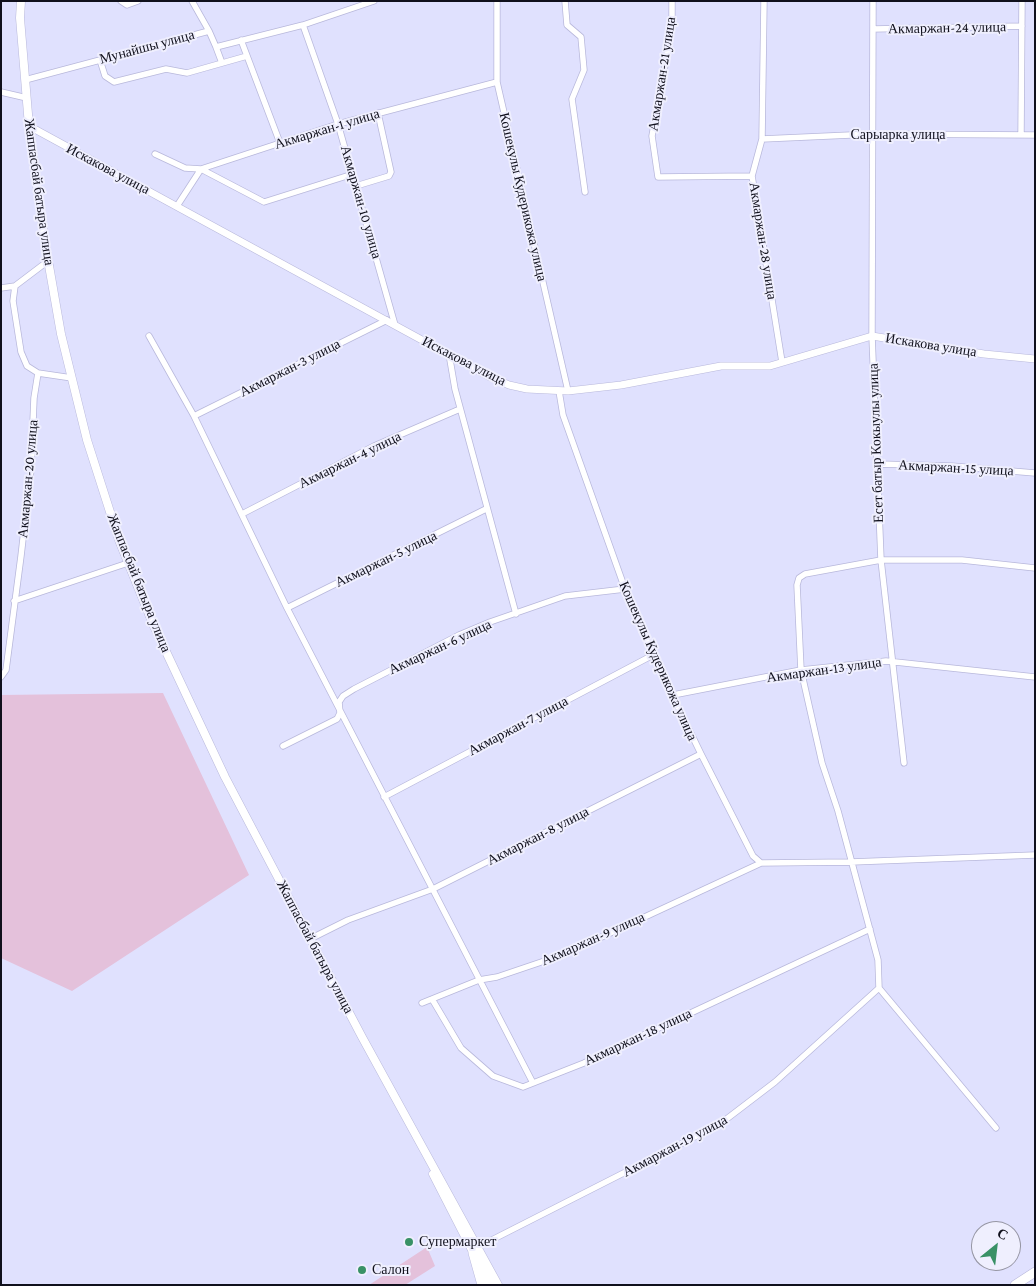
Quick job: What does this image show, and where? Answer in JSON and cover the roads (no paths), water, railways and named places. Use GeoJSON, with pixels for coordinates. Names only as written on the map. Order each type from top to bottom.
{"type":"FeatureCollection","features":[{"type":"Feature","properties":{"kind":"main road","name":"Жаппасбай батыра улица"},"geometry":{"type":"LineString","coordinates":[[21,1],[20,18],[29,126],[48,260],[61,334],[87,440],[128,563],[153,624],[226,777],[310,939],[406,1116],[474,1250]]}},
{"type":"Feature","properties":{"kind":"main road"},"geometry":{"type":"LineString","coordinates":[[474,1250],[482,1285]]}},
{"type":"Feature","properties":{"kind":"main road"},"geometry":{"type":"LineString","coordinates":[[474,1250],[490,1285]]}},
{"type":"Feature","properties":{"kind":"main road"},"geometry":{"type":"LineString","coordinates":[[474,1250],[498,1285]]}},
{"type":"Feature","properties":{"kind":"main road"},"geometry":{"type":"LineString","coordinates":[[1015,1285],[1035,1272]]}},
{"type":"Feature","properties":{"kind":"street"},"geometry":{"type":"LineString","coordinates":[[121,1],[127,5],[138,1]]}},
{"type":"Feature","properties":{"kind":"street"},"geometry":{"type":"LineString","coordinates":[[192,1],[209,31]]}},
{"type":"Feature","properties":{"kind":"street","name":"Мунайшы улица"},"geometry":{"type":"LineString","coordinates":[[25,80],[209,31],[216,47],[303,24],[374,1]]}},
{"type":"Feature","properties":{"kind":"street","name":"Кошекулы Кудерикожа улица"},"geometry":{"type":"LineString","coordinates":[[497,1],[497,82],[568,391]]}},
{"type":"Feature","properties":{"kind":"street"},"geometry":{"type":"LineString","coordinates":[[566,1],[567,25],[581,36],[584,70],[572,99],[585,192]]}},
{"type":"Feature","properties":{"kind":"street","name":"Акмаржан-21 улица"},"geometry":{"type":"LineString","coordinates":[[672,1],[672,27],[652,136],[658,176],[752,176]]}},
{"type":"Feature","properties":{"kind":"street","name":"Акмаржан-28 улица"},"geometry":{"type":"LineString","coordinates":[[764,1],[762,139],[752,176],[782,362]]}},
{"type":"Feature","properties":{"kind":"street","name":"Есет батыр Кокыулы улица"},"geometry":{"type":"LineString","coordinates":[[873,1],[872,336],[877,464],[881,560],[904,763]]}},
{"type":"Feature","properties":{"kind":"street"},"geometry":{"type":"LineString","coordinates":[[1021,135],[1022,1]]}},
{"type":"Feature","properties":{"kind":"street","name":"Акмаржан-10 улица"},"geometry":{"type":"LineString","coordinates":[[303,24],[338,124],[395,325]]}},
{"type":"Feature","properties":{"kind":"street","name":"Акмаржан-24 улица"},"geometry":{"type":"LineString","coordinates":[[873,29],[1022,26]]}},
{"type":"Feature","properties":{"kind":"street"},"geometry":{"type":"LineString","coordinates":[[241,40],[280,143]]}},
{"type":"Feature","properties":{"kind":"street"},"geometry":{"type":"LineString","coordinates":[[216,47],[222,63]]}},
{"type":"Feature","properties":{"kind":"street"},"geometry":{"type":"LineString","coordinates":[[100,60],[105,76],[114,82],[166,69],[187,73],[247,56]]}},
{"type":"Feature","properties":{"kind":"street","name":"Акмаржан-1 улица"},"geometry":{"type":"LineString","coordinates":[[201,169],[338,124],[497,82]]}},
{"type":"Feature","properties":{"kind":"street"},"geometry":{"type":"LineString","coordinates":[[1,92],[26,98]]}},
{"type":"Feature","properties":{"kind":"street"},"geometry":{"type":"LineString","coordinates":[[356,186],[388,176],[391,172],[378,114]]}},
{"type":"Feature","properties":{"kind":"street","name":"Искакова улица"},"geometry":{"type":"LineString","coordinates":[[29,126],[509,385],[568,391],[621,385],[721,366],[770,366],[872,336],[984,354],[1035,358]]}},
{"type":"Feature","properties":{"kind":"street","name":"Сарыарка улица"},"geometry":{"type":"LineString","coordinates":[[762,139],[873,134],[1035,135]]}},
{"type":"Feature","properties":{"kind":"street"},"geometry":{"type":"LineString","coordinates":[[155,154],[185,168],[201,169],[264,202],[353,174]]}},
{"type":"Feature","properties":{"kind":"street"},"geometry":{"type":"LineString","coordinates":[[177,206],[201,169]]}},
{"type":"Feature","properties":{"kind":"street"},"geometry":{"type":"LineString","coordinates":[[1,288],[15,286],[48,260]]}},
{"type":"Feature","properties":{"kind":"street"},"geometry":{"type":"LineString","coordinates":[[15,286],[13,302],[21,352],[27,366],[38,373],[72,378]]}},
{"type":"Feature","properties":{"kind":"street","name":"Акмаржан-3 улица"},"geometry":{"type":"LineString","coordinates":[[194,416],[387,320]]}},
{"type":"Feature","properties":{"kind":"street"},"geometry":{"type":"LineString","coordinates":[[149,336],[194,416],[340,713],[532,1083]]}},
{"type":"Feature","properties":{"kind":"street"},"geometry":{"type":"LineString","coordinates":[[449,354],[460,410],[516,614]]}},
{"type":"Feature","properties":{"kind":"street","name":"Акмаржан-20 улица"},"geometry":{"type":"LineString","coordinates":[[1,677],[6,670],[31,470],[34,398],[38,373]]}},
{"type":"Feature","properties":{"kind":"street","name":"Кошекулы Кудерикожа улица"},"geometry":{"type":"LineString","coordinates":[[559,391],[563,415],[625,590],[653,655],[701,754],[753,856],[761,863]]}},
{"type":"Feature","properties":{"kind":"street","name":"Акмаржан-4 улица"},"geometry":{"type":"LineString","coordinates":[[242,514],[374,446],[460,410]]}},
{"type":"Feature","properties":{"kind":"street","name":"Акмаржан-15 улица"},"geometry":{"type":"LineString","coordinates":[[877,464],[952,466],[1035,473]]}},
{"type":"Feature","properties":{"kind":"street","name":"Акмаржан-5 улица"},"geometry":{"type":"LineString","coordinates":[[287,608],[486,509]]}},
{"type":"Feature","properties":{"kind":"street"},"geometry":{"type":"LineString","coordinates":[[996,1128],[879,988],[878,960],[838,811],[822,764],[801,670],[797,605],[799,578],[805,574],[881,560],[962,560],[1035,568]]}},
{"type":"Feature","properties":{"kind":"street"},"geometry":{"type":"LineString","coordinates":[[14,601],[128,563]]}},
{"type":"Feature","properties":{"kind":"street","name":"Акмаржан-6 улица"},"geometry":{"type":"LineString","coordinates":[[340,713],[339,702],[343,696],[459,636],[565,596],[625,590]]}},
{"type":"Feature","properties":{"kind":"street","name":"Акмаржан-7 улица"},"geometry":{"type":"LineString","coordinates":[[384,797],[653,655]]}},
{"type":"Feature","properties":{"kind":"street","name":"Акмаржан-13 улица"},"geometry":{"type":"LineString","coordinates":[[673,695],[801,670],[893,662],[1035,677]]}},
{"type":"Feature","properties":{"kind":"street"},"geometry":{"type":"LineString","coordinates":[[283,746],[337,719],[340,713]]}},
{"type":"Feature","properties":{"kind":"street","name":"Акмаржан-8 улица"},"geometry":{"type":"LineString","coordinates":[[310,939],[371,911],[433,889],[701,754]]}},
{"type":"Feature","properties":{"kind":"street"},"geometry":{"type":"LineString","coordinates":[[761,863],[851,862],[1035,855]]}},
{"type":"Feature","properties":{"kind":"street","name":"Акмаржан-9 улица"},"geometry":{"type":"LineString","coordinates":[[422,1003],[478,980],[497,977],[565,954],[761,863]]}},
{"type":"Feature","properties":{"kind":"street","name":"Акмаржан-18 улица"},"geometry":{"type":"LineString","coordinates":[[432,999],[460,1048],[493,1076],[523,1087],[584,1063],[870,929]]}},
{"type":"Feature","properties":{"kind":"street","name":"Акмаржан-19 улица"},"geometry":{"type":"LineString","coordinates":[[474,1250],[720,1124],[776,1082],[879,988]]}},
{"type":"Feature","properties":{"kind":"place","name":"Супермаркет"},"geometry":{"type":"Point","coordinates":[409,1242]}},
{"type":"Feature","properties":{"kind":"place","name":"Салон"},"geometry":{"type":"Point","coordinates":[362,1270]}}]}
